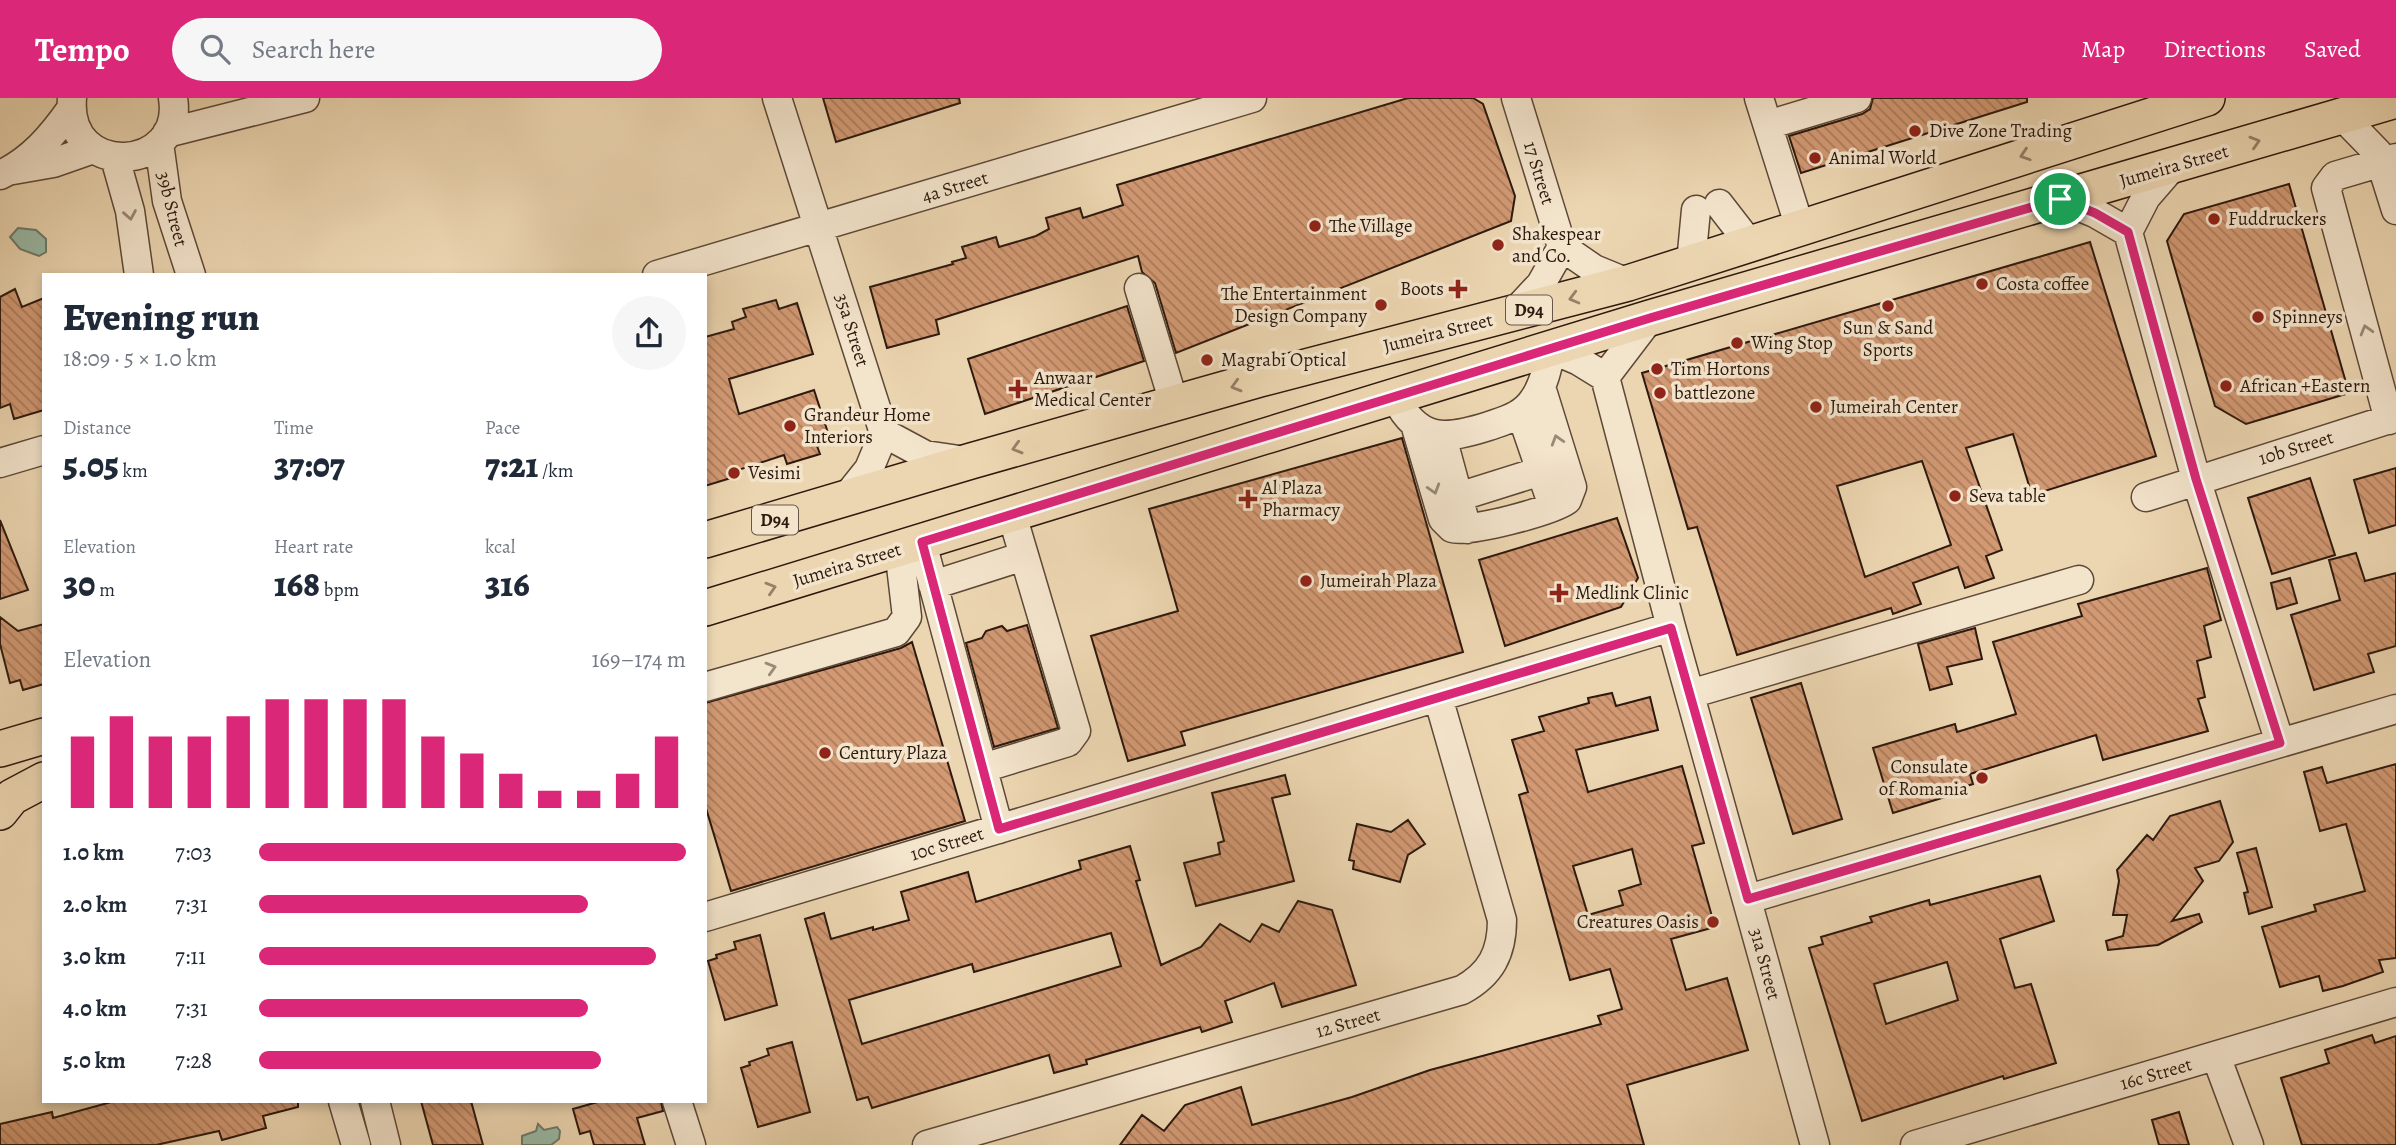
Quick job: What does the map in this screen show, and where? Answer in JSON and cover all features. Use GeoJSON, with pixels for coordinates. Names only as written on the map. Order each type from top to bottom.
{"type":"FeatureCollection","features":[{"type":"Feature","properties":{"kind":"main road","name":"Jumeira Street"},"geometry":{"type":"LineString","coordinates":[[707,539],[1174,403],[1628,283],[2207,98]]}},
{"type":"Feature","properties":{"kind":"main road","name":"Jumeira Street"},"geometry":{"type":"LineString","coordinates":[[707,607],[1012,515],[1405,410],[1551,349],[1650,318],[2396,100]]}},
{"type":"Feature","properties":{"kind":"main road"},"geometry":{"type":"LineString","coordinates":[[0,749],[42,737]]}},
{"type":"Feature","properties":{"kind":"main road"},"geometry":{"type":"LineString","coordinates":[[0,812],[12,797],[42,781]]}},
{"type":"Feature","properties":{"kind":"main road"},"geometry":{"type":"LineString","coordinates":[[0,818],[42,806]]}},
{"type":"Feature","properties":{"kind":"street","name":"39b Street"},"geometry":{"type":"LineString","coordinates":[[173,98],[173,118],[163,138],[167,201],[190,273]]}},
{"type":"Feature","properties":{"kind":"street","name":"35a Street"},"geometry":{"type":"LineString","coordinates":[[778,98],[884,433]]}},
{"type":"Feature","properties":{"kind":"street","name":"4a Street"},"geometry":{"type":"LineString","coordinates":[[664,273],[1252,98]]}},
{"type":"Feature","properties":{"kind":"street","name":"17 Street"},"geometry":{"type":"LineString","coordinates":[[1516,98],[1562,247]]}},
{"type":"Feature","properties":{"kind":"street"},"geometry":{"type":"LineString","coordinates":[[1759,98],[1800,228]]}},
{"type":"Feature","properties":{"kind":"street"},"geometry":{"type":"LineString","coordinates":[[1768,125],[1857,98]]}},
{"type":"Feature","properties":{"kind":"street"},"geometry":{"type":"LineString","coordinates":[[2106,129],[2136,98]]}},
{"type":"Feature","properties":{"kind":"street"},"geometry":{"type":"LineString","coordinates":[[5,172],[104,153],[138,155],[163,138],[295,100]]}},
{"type":"Feature","properties":{"kind":"street"},"geometry":{"type":"LineString","coordinates":[[71,104],[82,138],[104,153],[130,211],[139,273]]}},
{"type":"Feature","properties":{"kind":"street"},"geometry":{"type":"LineString","coordinates":[[5,172],[44,144],[71,104]]}},
{"type":"Feature","properties":{"kind":"street"},"geometry":{"type":"LineString","coordinates":[[2342,116],[2389,160],[2395,205]]}},
{"type":"Feature","properties":{"kind":"street"},"geometry":{"type":"LineString","coordinates":[[2389,160],[2335,176],[2326,188],[2386,372],[2392,419]]}},
{"type":"Feature","properties":{"kind":"street"},"geometry":{"type":"LineString","coordinates":[[2172,167],[2146,197],[2128,232],[2196,479],[2280,743]]}},
{"type":"Feature","properties":{"kind":"street"},"geometry":{"type":"LineString","coordinates":[[2060,199],[2095,213],[2128,232]]}},
{"type":"Feature","properties":{"kind":"street"},"geometry":{"type":"LineString","coordinates":[[1691,263],[1707,207],[1750,244]]}},
{"type":"Feature","properties":{"kind":"street"},"geometry":{"type":"LineString","coordinates":[[1513,314],[1541,284],[1562,247],[1594,269],[1628,283]]}},
{"type":"Feature","properties":{"kind":"street"},"geometry":{"type":"LineString","coordinates":[[1139,288],[1174,403]]}},
{"type":"Feature","properties":{"kind":"street"},"geometry":{"type":"LineString","coordinates":[[1405,410],[1423,431],[1442,437],[1456,437],[1521,413],[1535,399],[1541,387],[1551,349],[1579,360],[1605,377],[1650,318]]}},
{"type":"Feature","properties":{"kind":"street","name":"31a Street"},"geometry":{"type":"LineString","coordinates":[[1605,377],[1671,628],[1815,1145]]}},
{"type":"Feature","properties":{"kind":"street"},"geometry":{"type":"LineString","coordinates":[[1405,410],[1443,519],[1452,528],[1467,529],[1567,500],[1572,487],[1541,387]]}},
{"type":"Feature","properties":{"kind":"street"},"geometry":{"type":"LineString","coordinates":[[1521,413],[1553,506]]}},
{"type":"Feature","properties":{"kind":"street","name":"10b Street"},"geometry":{"type":"LineString","coordinates":[[2146,497],[2392,419]]}},
{"type":"Feature","properties":{"kind":"street"},"geometry":{"type":"LineString","coordinates":[[845,499],[869,469],[884,433],[903,446],[925,455],[971,461]]}},
{"type":"Feature","properties":{"kind":"street"},"geometry":{"type":"LineString","coordinates":[[1442,437],[1467,529]]}},
{"type":"Feature","properties":{"kind":"street"},"geometry":{"type":"LineString","coordinates":[[0,463],[42,451]]}},
{"type":"Feature","properties":{"kind":"street"},"geometry":{"type":"LineString","coordinates":[[1458,497],[1541,471]]}},
{"type":"Feature","properties":{"kind":"street"},"geometry":{"type":"LineString","coordinates":[[983,768],[1068,741],[1076,731],[1012,515]]}},
{"type":"Feature","properties":{"kind":"street"},"geometry":{"type":"LineString","coordinates":[[910,546],[933,585],[999,829]]}},
{"type":"Feature","properties":{"kind":"street"},"geometry":{"type":"LineString","coordinates":[[707,686],[896,632],[907,617],[910,546]]}},
{"type":"Feature","properties":{"kind":"street"},"geometry":{"type":"LineString","coordinates":[[933,585],[1024,556]]}},
{"type":"Feature","properties":{"kind":"street"},"geometry":{"type":"LineString","coordinates":[[1690,694],[2079,580]]}},
{"type":"Feature","properties":{"kind":"street","name":"10c Street"},"geometry":{"type":"LineString","coordinates":[[707,916],[1671,628]]}},
{"type":"Feature","properties":{"kind":"street","name":"12 Street"},"geometry":{"type":"LineString","coordinates":[[927,1145],[1462,990],[1477,981],[1498,954],[1502,920],[1438,696]]}},
{"type":"Feature","properties":{"kind":"street"},"geometry":{"type":"LineString","coordinates":[[1748,899],[2396,709]]}},
{"type":"Feature","properties":{"kind":"street","name":"16c Street"},"geometry":{"type":"LineString","coordinates":[[1915,1145],[2396,1002]]}},
{"type":"Feature","properties":{"kind":"street"},"geometry":{"type":"LineString","coordinates":[[2216,1056],[2249,1145]]}},
{"type":"Feature","properties":{"kind":"street"},"geometry":{"type":"LineString","coordinates":[[344,1103],[356,1145]]}},
{"type":"Feature","properties":{"kind":"street"},"geometry":{"type":"LineString","coordinates":[[376,1103],[386,1145]]}},
{"type":"Feature","properties":{"kind":"street"},"geometry":{"type":"LineString","coordinates":[[678,1103],[691,1145]]}},
{"type":"Feature","properties":{"kind":"shaded area"},"geometry":{"type":"Polygon","coordinates":[[[18,228],[36,230],[46,239],[46,252],[39,256],[20,249],[10,237],[18,228]]]}},
{"type":"Feature","properties":{"kind":"shaded area"},"geometry":{"type":"Polygon","coordinates":[[[538,1124],[544,1130],[557,1127],[560,1131],[559,1139],[551,1145],[522,1145],[522,1136],[536,1131],[538,1124]]]}},
{"type":"Feature","properties":{"kind":"building"},"geometry":{"type":"Polygon","coordinates":[[[823,98],[959,98],[960,103],[836,142],[823,98]]]}},
{"type":"Feature","properties":{"kind":"building"},"geometry":{"type":"Polygon","coordinates":[[[1408,98],[1473,98],[1483,104],[1515,196],[1511,221],[1176,353],[1155,283],[1142,272],[1138,256],[936,320],[939,334],[887,348],[870,287],[953,264],[952,262],[966,258],[962,247],[996,237],[999,247],[1036,236],[1049,229],[1046,218],[1080,208],[1083,218],[1123,205],[1117,185],[1408,98]]]}},
{"type":"Feature","properties":{"kind":"building"},"geometry":{"type":"Polygon","coordinates":[[[1873,98],[2027,98],[2027,102],[1801,173],[1789,136],[1862,114],[1870,109],[1873,98]]]}},
{"type":"Feature","properties":{"kind":"building","name":"Spinneys"},"geometry":{"type":"Polygon","coordinates":[[[2289,184],[2349,393],[2246,424],[2215,406],[2167,241],[2184,214],[2289,184]]]}},
{"type":"Feature","properties":{"kind":"building"},"geometry":{"type":"Polygon","coordinates":[[[2090,242],[2156,456],[2032,495],[2013,434],[1966,448],[2002,550],[1986,556],[1994,578],[1965,588],[1958,567],[1913,583],[1921,604],[1893,614],[1891,608],[1737,655],[1697,527],[1688,529],[1642,373],[2090,242]],[[1922,461],[1837,486],[1865,577],[1951,545],[1922,461]]]}},
{"type":"Feature","properties":{"kind":"building"},"geometry":{"type":"Polygon","coordinates":[[[15,289],[22,307],[42,299],[42,411],[14,419],[10,404],[0,408],[0,297],[15,289]]]}},
{"type":"Feature","properties":{"kind":"building"},"geometry":{"type":"Polygon","coordinates":[[[776,300],[779,309],[797,303],[813,354],[729,379],[739,414],[814,390],[831,442],[817,446],[820,454],[787,464],[784,455],[732,472],[734,477],[707,485],[707,336],[734,329],[732,322],[746,317],[743,309],[776,300]]]}},
{"type":"Feature","properties":{"kind":"building"},"geometry":{"type":"Polygon","coordinates":[[[1127,306],[1144,361],[985,414],[968,359],[1127,306]]]}},
{"type":"Feature","properties":{"kind":"building","name":"Jumeirah Plaza"},"geometry":{"type":"Polygon","coordinates":[[[1402,438],[1463,652],[1181,732],[1185,745],[1128,761],[1091,636],[1178,611],[1149,509],[1402,438]]]}},
{"type":"Feature","properties":{"kind":"building"},"geometry":{"type":"Polygon","coordinates":[[[2396,468],[2396,525],[2369,533],[2354,480],[2396,468]]]}},
{"type":"Feature","properties":{"kind":"building"},"geometry":{"type":"Polygon","coordinates":[[[2310,478],[2335,555],[2272,574],[2248,498],[2310,478]]]}},
{"type":"Feature","properties":{"kind":"building","name":"Medlink Clinic"},"geometry":{"type":"Polygon","coordinates":[[[1617,518],[1638,578],[1621,607],[1505,646],[1479,560],[1617,518]]]}},
{"type":"Feature","properties":{"kind":"building"},"geometry":{"type":"Polygon","coordinates":[[[0,520],[28,590],[0,599],[0,520]]]}},
{"type":"Feature","properties":{"kind":"building"},"geometry":{"type":"Polygon","coordinates":[[[2356,553],[2365,581],[2396,573],[2396,646],[2368,654],[2374,672],[2314,690],[2291,615],[2340,600],[2329,560],[2356,553]]]}},
{"type":"Feature","properties":{"kind":"building"},"geometry":{"type":"Polygon","coordinates":[[[2207,568],[2221,620],[2204,626],[2211,657],[2197,661],[2205,697],[2198,699],[2208,731],[2103,760],[2096,735],[1970,774],[1973,784],[1944,793],[1945,797],[1893,813],[1873,748],[1955,724],[1957,732],[2016,714],[1993,642],[2082,616],[2078,604],[2207,568]]]}},
{"type":"Feature","properties":{"kind":"building"},"geometry":{"type":"Polygon","coordinates":[[[2290,578],[2297,603],[2277,609],[2271,583],[2290,578]]]}},
{"type":"Feature","properties":{"kind":"building"},"geometry":{"type":"Polygon","coordinates":[[[0,617],[18,631],[42,625],[42,685],[23,690],[20,680],[10,683],[0,644],[0,617]]]}},
{"type":"Feature","properties":{"kind":"building"},"geometry":{"type":"Polygon","coordinates":[[[1027,625],[1058,728],[994,747],[966,643],[982,638],[986,631],[1002,626],[1007,631],[1027,625]]]}},
{"type":"Feature","properties":{"kind":"building"},"geometry":{"type":"Polygon","coordinates":[[[1975,628],[1982,659],[1947,667],[1952,684],[1930,690],[1918,644],[1975,628]]]}},
{"type":"Feature","properties":{"kind":"building","name":"Century Plaza"},"geometry":{"type":"Polygon","coordinates":[[[912,642],[965,821],[731,891],[707,812],[707,702],[901,648],[912,642]]]}},
{"type":"Feature","properties":{"kind":"building"},"geometry":{"type":"Polygon","coordinates":[[[1801,683],[1842,819],[1793,834],[1751,698],[1801,683]]]}},
{"type":"Feature","properties":{"kind":"building"},"geometry":{"type":"Polygon","coordinates":[[[1612,693],[1616,706],[1650,697],[1658,730],[1576,750],[1588,792],[1682,766],[1704,843],[1692,846],[1715,927],[1671,939],[1686,990],[1727,978],[1748,1050],[1627,1085],[1644,1145],[1120,1145],[1142,1115],[1164,1131],[1185,1105],[1241,1087],[1252,1125],[1352,1097],[1430,1070],[1601,1024],[1598,1016],[1622,1009],[1610,969],[1570,980],[1519,795],[1528,792],[1512,740],[1544,731],[1539,717],[1589,703],[1588,698],[1612,693]],[[1632,849],[1573,866],[1588,915],[1623,905],[1619,891],[1641,884],[1632,849]]]}},
{"type":"Feature","properties":{"kind":"building"},"geometry":{"type":"Polygon","coordinates":[[[2396,764],[2396,958],[2379,960],[2383,972],[2323,991],[2319,976],[2280,987],[2262,927],[2316,911],[2314,905],[2365,891],[2346,824],[2320,831],[2304,772],[2322,767],[2327,783],[2396,764]]]}},
{"type":"Feature","properties":{"kind":"building"},"geometry":{"type":"Polygon","coordinates":[[[1285,775],[1290,794],[1272,798],[1294,881],[1196,906],[1184,863],[1220,854],[1218,843],[1224,841],[1212,793],[1285,775]]]}},
{"type":"Feature","properties":{"kind":"building"},"geometry":{"type":"Polygon","coordinates":[[[2220,801],[2233,842],[2219,861],[2195,868],[2203,881],[2172,921],[2199,914],[2202,922],[2158,945],[2108,950],[2106,941],[2123,936],[2127,915],[2113,915],[2119,881],[2117,870],[2147,835],[2153,840],[2170,816],[2220,801]]]}},
{"type":"Feature","properties":{"kind":"building"},"geometry":{"type":"Polygon","coordinates":[[[1408,820],[1425,844],[1408,855],[1400,882],[1353,869],[1354,861],[1349,860],[1357,824],[1391,832],[1408,820]]]}},
{"type":"Feature","properties":{"kind":"building"},"geometry":{"type":"Polygon","coordinates":[[[1130,846],[1140,880],[1136,881],[1161,965],[1201,947],[1220,924],[1250,942],[1262,924],[1279,932],[1298,901],[1332,910],[1356,985],[1282,1007],[1274,983],[1225,1001],[1232,1022],[1202,1032],[1200,1027],[1086,1060],[1087,1064],[1054,1073],[1049,1055],[872,1108],[868,1097],[857,1100],[805,919],[824,913],[831,939],[909,920],[901,892],[968,872],[976,902],[1081,869],[1079,861],[1130,846]],[[1111,933],[974,972],[972,964],[849,1000],[862,1044],[1121,966],[1111,933]]]}},
{"type":"Feature","properties":{"kind":"building"},"geometry":{"type":"Polygon","coordinates":[[[2256,848],[2272,907],[2249,914],[2244,893],[2248,892],[2237,853],[2256,848]]]}},
{"type":"Feature","properties":{"kind":"building"},"geometry":{"type":"Polygon","coordinates":[[[2040,876],[2054,921],[2000,939],[2015,988],[2031,984],[2056,1063],[2004,1079],[2003,1076],[1862,1121],[1809,948],[1823,944],[1821,937],[1872,922],[1870,917],[1929,900],[1930,905],[2040,876]],[[1947,962],[1874,984],[1886,1024],[1958,1000],[1947,962]]]}},
{"type":"Feature","properties":{"kind":"building"},"geometry":{"type":"Polygon","coordinates":[[[760,935],[777,1005],[725,1020],[708,961],[717,958],[716,955],[736,949],[734,942],[760,935]]]}},
{"type":"Feature","properties":{"kind":"building"},"geometry":{"type":"Polygon","coordinates":[[[2372,1035],[2375,1043],[2396,1036],[2396,1145],[2302,1145],[2281,1078],[2329,1063],[2325,1050],[2372,1035]]]}},
{"type":"Feature","properties":{"kind":"building"},"geometry":{"type":"Polygon","coordinates":[[[792,1042],[810,1112],[758,1127],[741,1068],[769,1055],[767,1049],[792,1042]]]}},
{"type":"Feature","properties":{"kind":"building"},"geometry":{"type":"Polygon","coordinates":[[[108,1103],[298,1103],[298,1107],[263,1116],[266,1128],[222,1140],[219,1131],[156,1145],[0,1145],[0,1124],[52,1112],[53,1118],[108,1103]]]}},
{"type":"Feature","properties":{"kind":"building"},"geometry":{"type":"Polygon","coordinates":[[[422,1103],[472,1103],[483,1145],[433,1145],[422,1103]]]}},
{"type":"Feature","properties":{"kind":"building"},"geometry":{"type":"Polygon","coordinates":[[[594,1103],[661,1103],[663,1111],[637,1118],[645,1145],[594,1145],[590,1131],[580,1134],[573,1109],[594,1103]]]}},
{"type":"Feature","properties":{"kind":"building"},"geometry":{"type":"Polygon","coordinates":[[[2179,1112],[2189,1145],[2159,1145],[2152,1120],[2179,1112]]]}},
{"type":"Feature","properties":{"kind":"place","name":"Dive Zone Trading"},"geometry":{"type":"Point","coordinates":[1915,131]}},
{"type":"Feature","properties":{"kind":"place","name":"Animal World"},"geometry":{"type":"Point","coordinates":[1815,158]}},
{"type":"Feature","properties":{"kind":"place","name":"Fuddruckers"},"geometry":{"type":"Point","coordinates":[2214,219]}},
{"type":"Feature","properties":{"kind":"place","name":"The Village"},"geometry":{"type":"Point","coordinates":[1315,226]}},
{"type":"Feature","properties":{"kind":"place","name":"Shakespear and Co."},"geometry":{"type":"Point","coordinates":[1498,245]}},
{"type":"Feature","properties":{"kind":"place","name":"Costa coffee"},"geometry":{"type":"Point","coordinates":[1982,284]}},
{"type":"Feature","properties":{"kind":"place","name":"Boots"},"geometry":{"type":"Point","coordinates":[1458,289]}},
{"type":"Feature","properties":{"kind":"place","name":"The Entertainment Design Company"},"geometry":{"type":"Point","coordinates":[1381,305]}},
{"type":"Feature","properties":{"kind":"place","name":"Sun & Sand Sports"},"geometry":{"type":"Point","coordinates":[1888,306]}},
{"type":"Feature","properties":{"kind":"place","name":"Spinneys"},"geometry":{"type":"Point","coordinates":[2258,317]}},
{"type":"Feature","properties":{"kind":"place","name":"Wing Stop"},"geometry":{"type":"Point","coordinates":[1737,343]}},
{"type":"Feature","properties":{"kind":"place","name":"Magrabi Optical"},"geometry":{"type":"Point","coordinates":[1207,360]}},
{"type":"Feature","properties":{"kind":"place","name":"Tim Hortons"},"geometry":{"type":"Point","coordinates":[1657,369]}},
{"type":"Feature","properties":{"kind":"place","name":"African +Eastern"},"geometry":{"type":"Point","coordinates":[2226,386]}},
{"type":"Feature","properties":{"kind":"place","name":"Anwaar Medical Center"},"geometry":{"type":"Point","coordinates":[1018,389]}},
{"type":"Feature","properties":{"kind":"place","name":"battlezone"},"geometry":{"type":"Point","coordinates":[1660,393]}},
{"type":"Feature","properties":{"kind":"place","name":"Jumeirah Center"},"geometry":{"type":"Point","coordinates":[1816,407]}},
{"type":"Feature","properties":{"kind":"place","name":"Grandeur Home Interiors"},"geometry":{"type":"Point","coordinates":[790,426]}},
{"type":"Feature","properties":{"kind":"place","name":"Vesimi"},"geometry":{"type":"Point","coordinates":[734,473]}},
{"type":"Feature","properties":{"kind":"place","name":"Seva table"},"geometry":{"type":"Point","coordinates":[1955,496]}},
{"type":"Feature","properties":{"kind":"place","name":"Al Plaza Pharmacy"},"geometry":{"type":"Point","coordinates":[1248,499]}},
{"type":"Feature","properties":{"kind":"place","name":"Jumeirah Plaza"},"geometry":{"type":"Point","coordinates":[1306,581]}},
{"type":"Feature","properties":{"kind":"place","name":"Medlink Clinic"},"geometry":{"type":"Point","coordinates":[1559,593]}},
{"type":"Feature","properties":{"kind":"place","name":"Century Plaza"},"geometry":{"type":"Point","coordinates":[825,753]}},
{"type":"Feature","properties":{"kind":"place","name":"Consulate of Romania"},"geometry":{"type":"Point","coordinates":[1982,778]}},
{"type":"Feature","properties":{"kind":"place","name":"Creatures Oasis"},"geometry":{"type":"Point","coordinates":[1713,922]}},
{"type":"Feature","properties":{"kind":"route"},"geometry":{"type":"LineString","coordinates":[[2060,199],[2112,221],[2128,232],[2196,479],[2280,743],[1748,899],[1671,628],[999,829],[922,542],[1650,318],[2060,199]]}}]}
